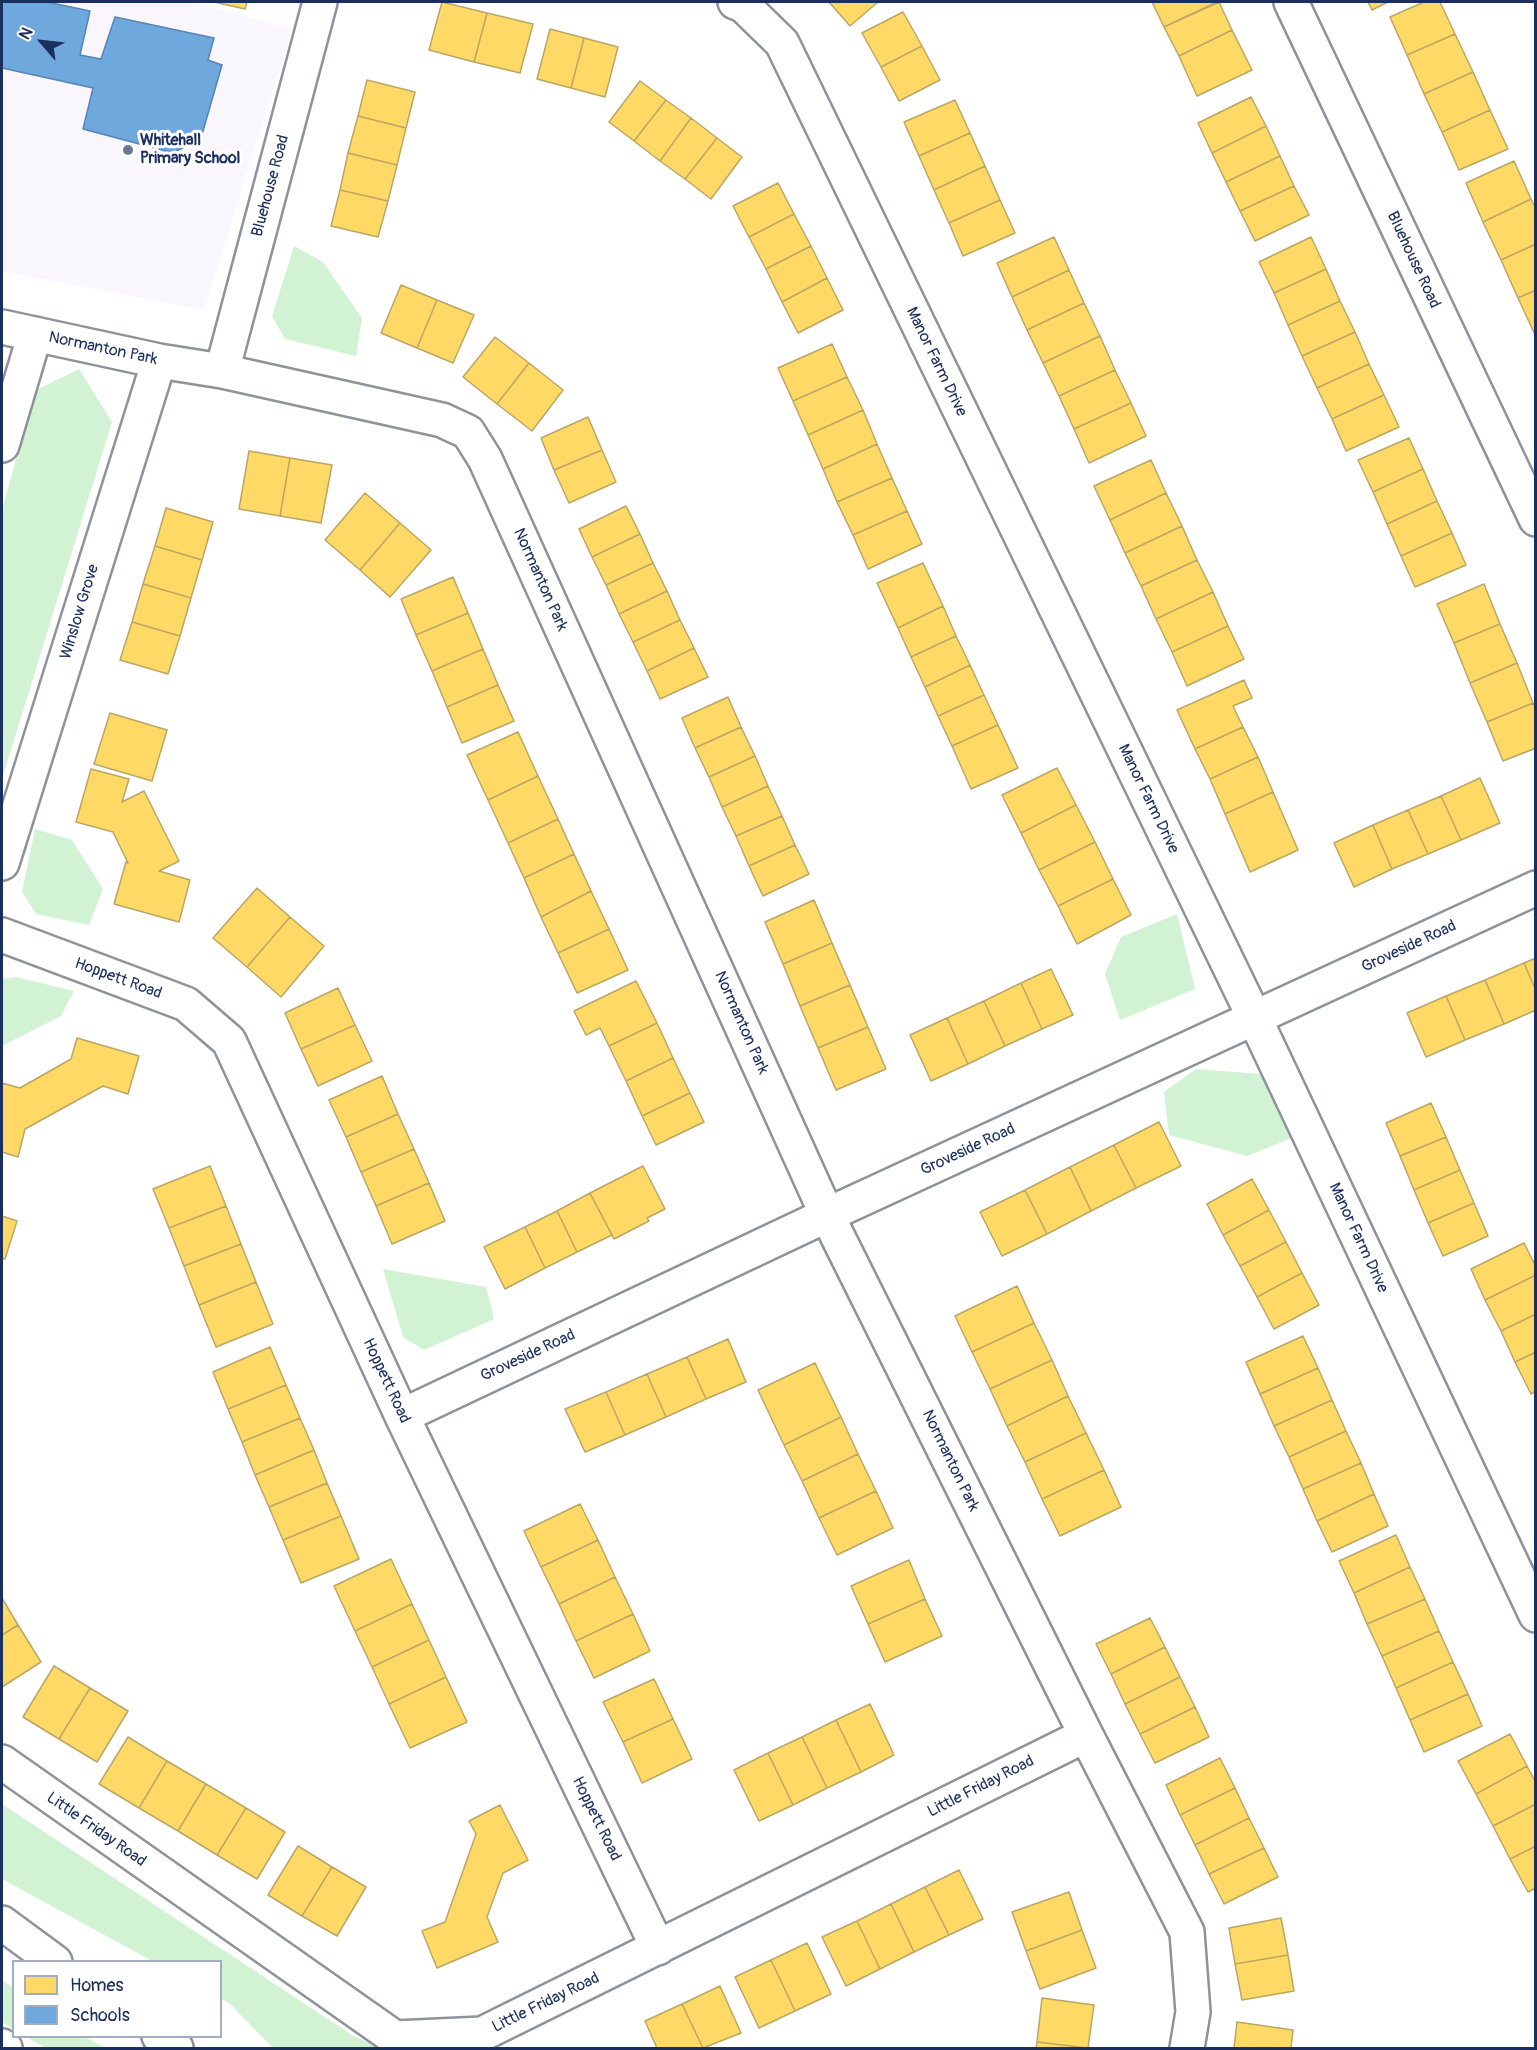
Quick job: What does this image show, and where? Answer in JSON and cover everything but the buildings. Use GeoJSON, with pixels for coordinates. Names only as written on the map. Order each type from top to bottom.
{"type":"FeatureCollection","features":[{"type":"Feature","properties":{"kind":"street","name":"Bluehouse Road"},"geometry":{"type":"LineString","coordinates":[[222,371],[320,2]]}},
{"type":"Feature","properties":{"kind":"street","name":"Manor Farm Drive"},"geometry":{"type":"LineString","coordinates":[[735,2],[743,5],[782,43],[1255,1019],[1536,1616]]}},
{"type":"Feature","properties":{"kind":"street","name":"Bluehouse Road"},"geometry":{"type":"LineString","coordinates":[[1291,2],[1536,519]]}},
{"type":"Feature","properties":{"kind":"street","name":"Normanton Park"},"geometry":{"type":"LineString","coordinates":[[2,327],[159,361],[222,371],[442,420],[468,432],[485,459],[827,1215],[1086,1735],[1187,1932],[1193,2012],[1187,2049]]}},
{"type":"Feature","properties":{"kind":"street"},"geometry":{"type":"LineString","coordinates":[[2,445],[35,334]]}},
{"type":"Feature","properties":{"kind":"street","name":"Winslow Grove"},"geometry":{"type":"LineString","coordinates":[[2,863],[159,361]]}},
{"type":"Feature","properties":{"kind":"street","name":"Groveside Road"},"geometry":{"type":"LineString","coordinates":[[402,1416],[827,1215],[1536,888]]}},
{"type":"Feature","properties":{"kind":"street","name":"Hoppett Road"},"geometry":{"type":"LineString","coordinates":[[2,935],[186,1004],[229,1041],[402,1416],[658,1948]]}},
{"type":"Feature","properties":{"kind":"street","name":"Little Friday Road"},"geometry":{"type":"LineString","coordinates":[[2,1762],[395,2038],[482,2034],[1086,1735]]}},
{"type":"Feature","properties":{"kind":"street"},"geometry":{"type":"LineString","coordinates":[[2,1923],[52,1960]]}},
{"type":"Feature","properties":{"kind":"street"},"geometry":{"type":"LineString","coordinates":[[160,2038],[176,2049]]}},
{"type":"Feature","properties":{"kind":"shaded area","name":"Whitehall Primary School"},"geometry":{"type":"Polygon","coordinates":[[[2,2],[189,2],[292,29],[204,310],[2,271],[2,2]]]}},
{"type":"Feature","properties":{"kind":"green space"},"geometry":{"type":"Polygon","coordinates":[[[294,246],[323,262],[362,318],[356,356],[285,339],[272,316],[294,246]]]}},
{"type":"Feature","properties":{"kind":"green space"},"geometry":{"type":"Polygon","coordinates":[[[79,369],[112,422],[2,779],[2,511],[34,391],[79,369]]]}},
{"type":"Feature","properties":{"kind":"green space"},"geometry":{"type":"Polygon","coordinates":[[[35,829],[72,840],[103,889],[89,925],[36,914],[22,892],[35,829]]]}},
{"type":"Feature","properties":{"kind":"green space"},"geometry":{"type":"Polygon","coordinates":[[[1177,914],[1195,989],[1120,1020],[1105,974],[1121,937],[1177,914]]]}},
{"type":"Feature","properties":{"kind":"green space"},"geometry":{"type":"Polygon","coordinates":[[[16,977],[74,991],[61,1016],[2,1046],[2,979],[16,977]]]}},
{"type":"Feature","properties":{"kind":"green space"},"geometry":{"type":"Polygon","coordinates":[[[1196,1069],[1261,1074],[1294,1137],[1247,1156],[1169,1135],[1164,1092],[1196,1069]]]}},
{"type":"Feature","properties":{"kind":"green space"},"geometry":{"type":"Polygon","coordinates":[[[383,1269],[486,1287],[494,1319],[424,1350],[403,1337],[383,1269]]]}},
{"type":"Feature","properties":{"kind":"green space"},"geometry":{"type":"Polygon","coordinates":[[[2,1804],[355,2037],[384,2048],[273,2048],[229,2003],[222,2000],[222,1960],[150,1960],[2,1879],[2,1804]]]}},
{"type":"Feature","properties":{"kind":"green space"},"geometry":{"type":"Polygon","coordinates":[[[2,1980],[12,1987],[12,2028],[2,2022],[2,1980]]]}},
{"type":"Feature","properties":{"kind":"green space"},"geometry":{"type":"Polygon","coordinates":[[[28,2038],[87,2038],[106,2048],[46,2048],[28,2038]]]}},
{"type":"Feature","properties":{"kind":"place","name":"Whitehall Primary School"},"geometry":{"type":"Point","coordinates":[128,150]}}]}
